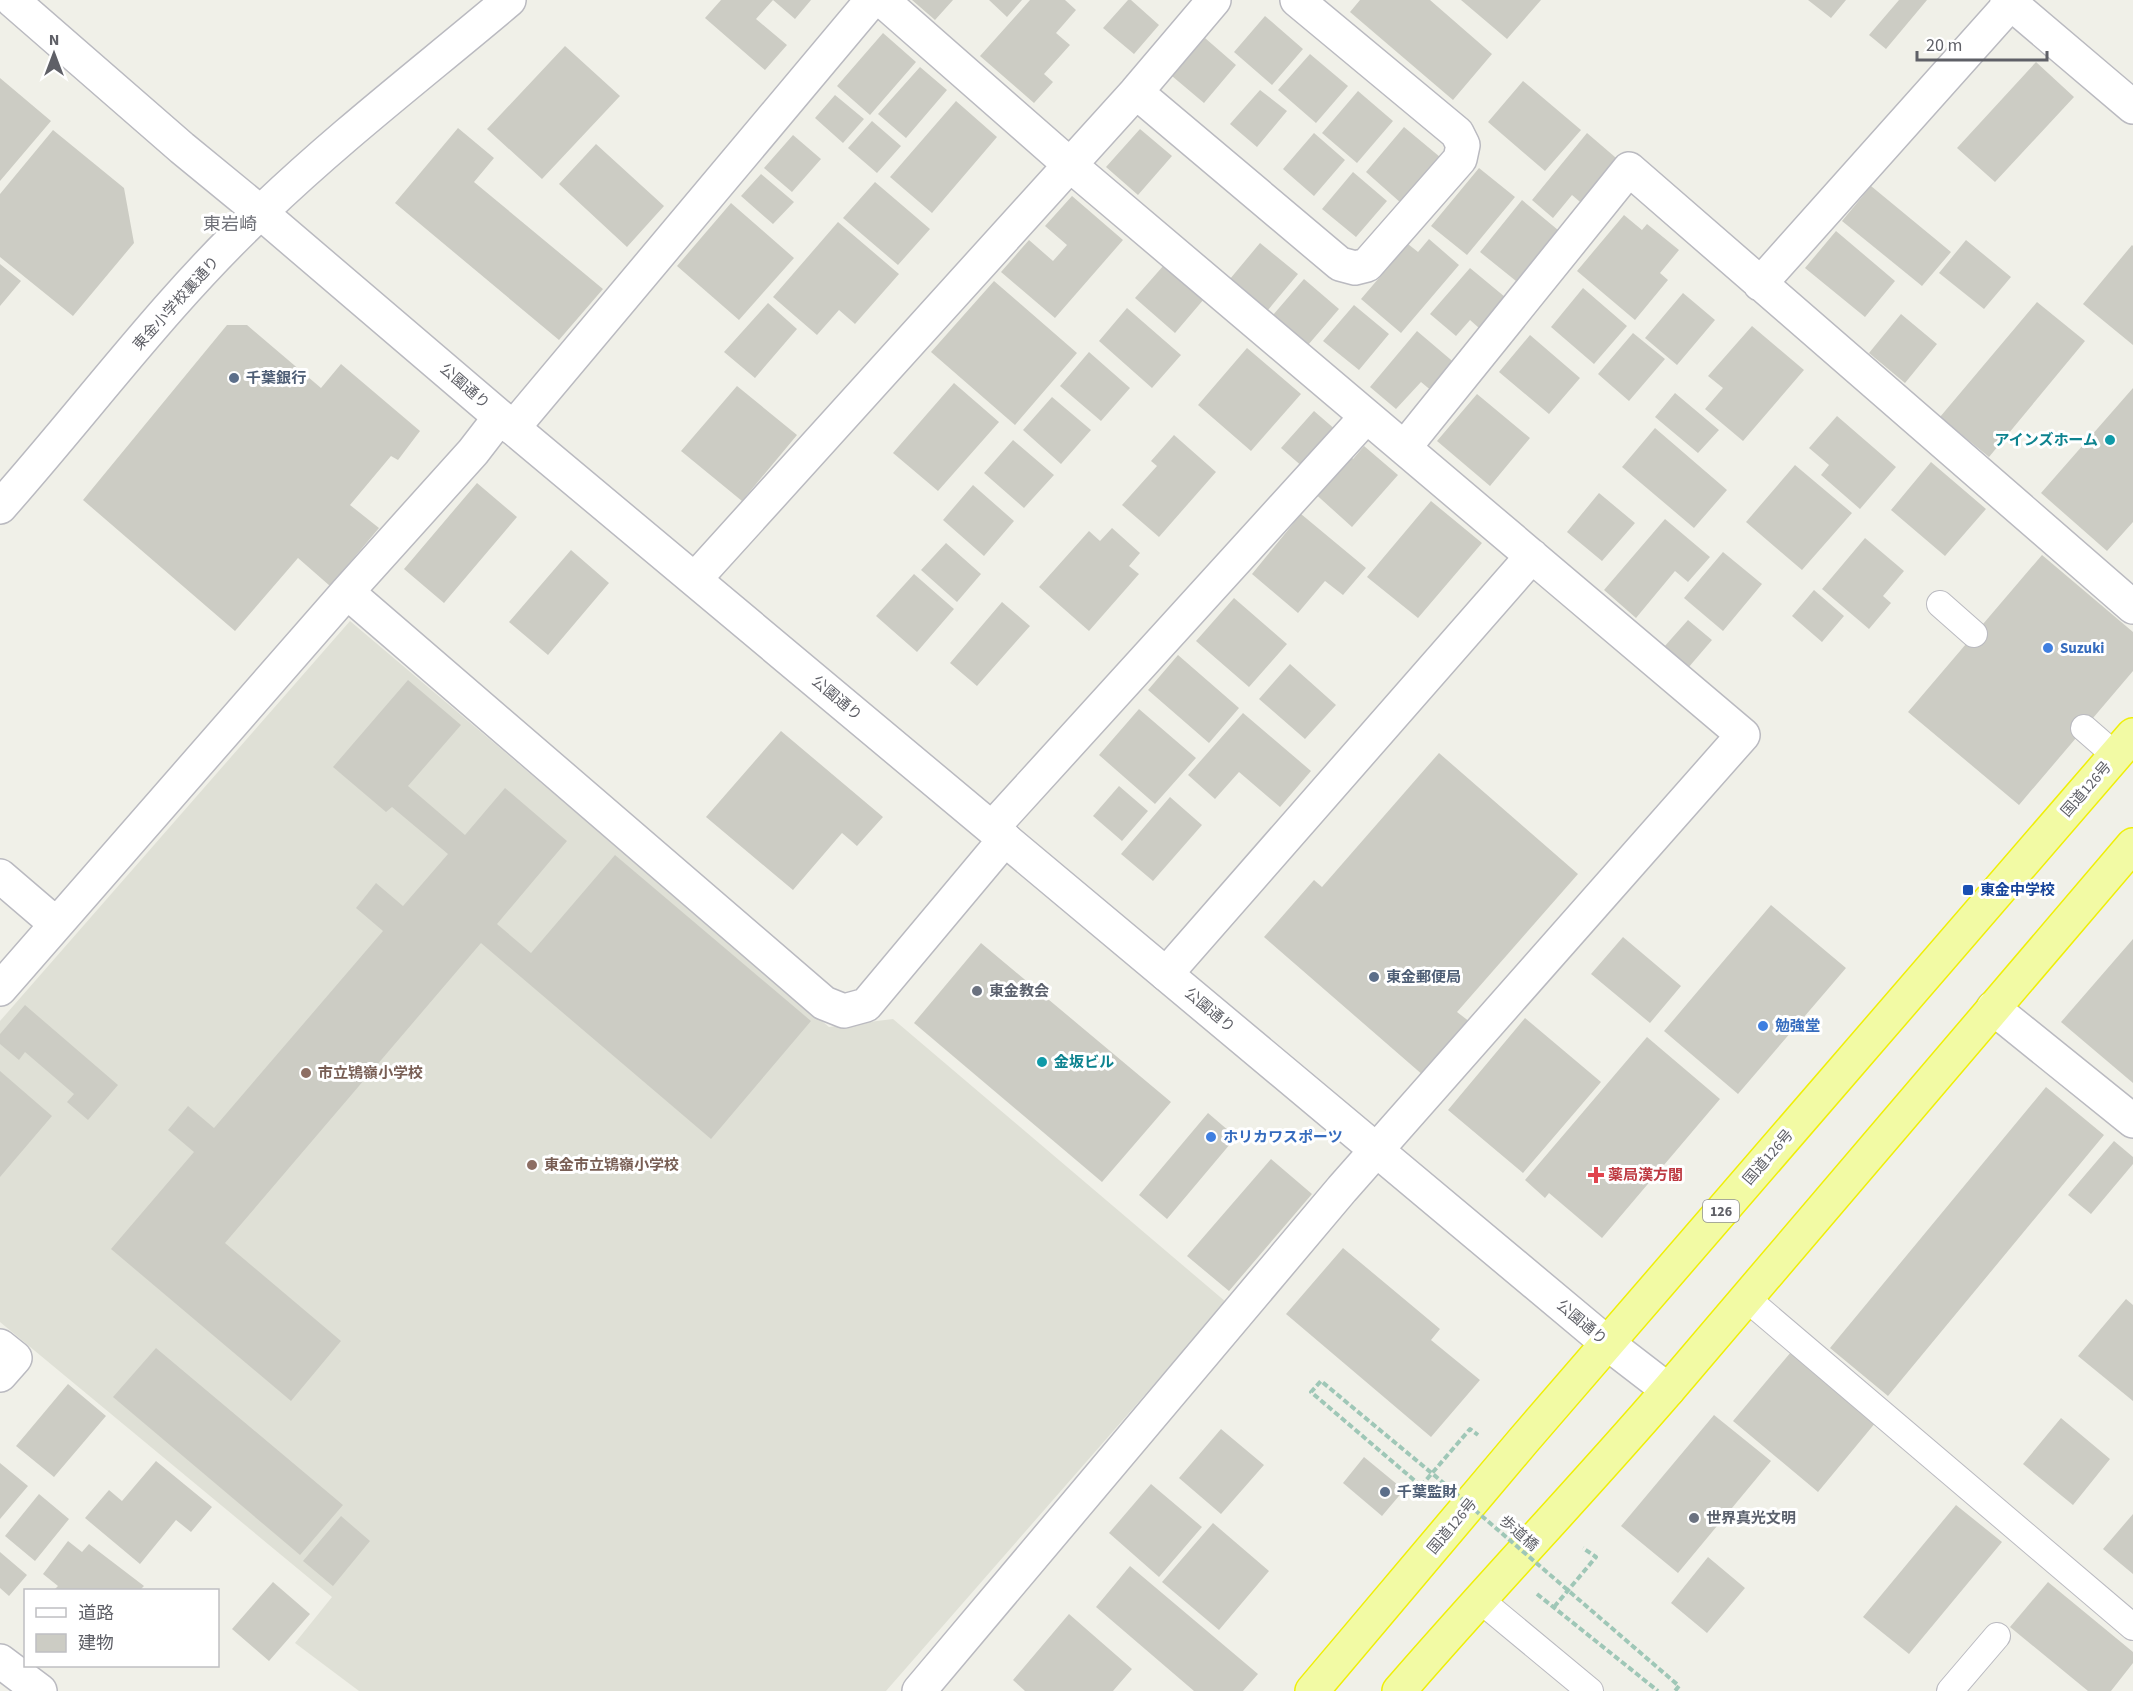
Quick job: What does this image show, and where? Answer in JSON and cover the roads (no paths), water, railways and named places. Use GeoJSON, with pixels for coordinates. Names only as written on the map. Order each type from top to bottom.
{"type":"FeatureCollection","features":[{"type":"Feature","properties":{"kind":"highway","name":"国道126号"},"geometry":{"type":"LineString","coordinates":[[1312,1691],[1607,1343],[2124,745]]}},
{"type":"Feature","properties":{"kind":"highway"},"geometry":{"type":"LineString","coordinates":[[1399,1691],[1668,1390],[2133,845]]}},
{"type":"Feature","properties":{"kind":"street"},"geometry":{"type":"LineString","coordinates":[[0,13],[12,0]]}},
{"type":"Feature","properties":{"kind":"street","name":"公園通り"},"geometry":{"type":"LineString","coordinates":[[12,0],[182,148],[507,422],[1607,1343],[1668,1390]]}},
{"type":"Feature","properties":{"kind":"street","name":"東金小学校裏通り"},"geometry":{"type":"LineString","coordinates":[[0,507],[193,281],[260,212],[332,148],[509,0]]}},
{"type":"Feature","properties":{"kind":"street"},"geometry":{"type":"LineString","coordinates":[[0,989],[347,592],[473,452],[507,422],[872,0]]}},
{"type":"Feature","properties":{"kind":"street"},"geometry":{"type":"LineString","coordinates":[[882,0],[1070,165],[1743,735],[1376,1149],[919,1691]]}},
{"type":"Feature","properties":{"kind":"street"},"geometry":{"type":"LineString","coordinates":[[695,579],[1136,92],[1214,0]]}},
{"type":"Feature","properties":{"kind":"street"},"geometry":{"type":"LineString","coordinates":[[1136,92],[1340,264],[1355,268],[1367,265],[1460,159],[1463,145],[1457,133],[1297,0]]}},
{"type":"Feature","properties":{"kind":"street"},"geometry":{"type":"LineString","coordinates":[[1760,284],[2009,2],[2133,107]]}},
{"type":"Feature","properties":{"kind":"street"},"geometry":{"type":"LineString","coordinates":[[1404,448],[1629,169],[2133,607]]}},
{"type":"Feature","properties":{"kind":"street"},"geometry":{"type":"LineString","coordinates":[[347,592],[824,1003],[844,1011],[866,1005],[999,834],[1366,417]]}},
{"type":"Feature","properties":{"kind":"street"},"geometry":{"type":"LineString","coordinates":[[1166,974],[1532,556]]}},
{"type":"Feature","properties":{"kind":"street"},"geometry":{"type":"LineString","coordinates":[[0,876],[57,924]]}},
{"type":"Feature","properties":{"kind":"street"},"geometry":{"type":"LineString","coordinates":[[1993,1008],[2133,1122]]}},
{"type":"Feature","properties":{"kind":"street"},"geometry":{"type":"LineString","coordinates":[[0,1346],[15,1358],[0,1375]]}},
{"type":"Feature","properties":{"kind":"street"},"geometry":{"type":"LineString","coordinates":[[0,1661],[40,1691]]}},
{"type":"Feature","properties":{"kind":"lane"},"geometry":{"type":"LineString","coordinates":[[1940,604],[1974,634]]}},
{"type":"Feature","properties":{"kind":"lane"},"geometry":{"type":"LineString","coordinates":[[2084,728],[2124,745]]}},
{"type":"Feature","properties":{"kind":"lane"},"geometry":{"type":"LineString","coordinates":[[1746,1298],[2133,1627]]}},
{"type":"Feature","properties":{"kind":"lane"},"geometry":{"type":"LineString","coordinates":[[1479,1599],[1590,1691]]}},
{"type":"Feature","properties":{"kind":"lane"},"geometry":{"type":"LineString","coordinates":[[1950,1691],[1997,1636]]}},
{"type":"Feature","properties":{"kind":"place","name":"千葉銀行"},"geometry":{"type":"Point","coordinates":[234,378]}},
{"type":"Feature","properties":{"kind":"place","name":"アインズホーム"},"geometry":{"type":"Point","coordinates":[2110,440]}},
{"type":"Feature","properties":{"kind":"place","name":"Suzuki"},"geometry":{"type":"Point","coordinates":[2048,648]}},
{"type":"Feature","properties":{"kind":"place","name":"東金中学校"},"geometry":{"type":"Point","coordinates":[1968,890]}},
{"type":"Feature","properties":{"kind":"place","name":"東金郵便局"},"geometry":{"type":"Point","coordinates":[1374,977]}},
{"type":"Feature","properties":{"kind":"place","name":"東金教会"},"geometry":{"type":"Point","coordinates":[977,991]}},
{"type":"Feature","properties":{"kind":"place","name":"勉強堂"},"geometry":{"type":"Point","coordinates":[1763,1026]}},
{"type":"Feature","properties":{"kind":"place","name":"金坂ビル"},"geometry":{"type":"Point","coordinates":[1042,1062]}},
{"type":"Feature","properties":{"kind":"place","name":"市立鴇嶺小学校"},"geometry":{"type":"Point","coordinates":[306,1073]}},
{"type":"Feature","properties":{"kind":"place","name":"ホリカワスポーツ"},"geometry":{"type":"Point","coordinates":[1211,1137]}},
{"type":"Feature","properties":{"kind":"place","name":"東金市立鴇嶺小学校"},"geometry":{"type":"Point","coordinates":[532,1165]}},
{"type":"Feature","properties":{"kind":"place","name":"薬局漢方閣"},"geometry":{"type":"Point","coordinates":[1596,1175]}},
{"type":"Feature","properties":{"kind":"place","name":"千葉監財"},"geometry":{"type":"Point","coordinates":[1385,1492]}},
{"type":"Feature","properties":{"kind":"place","name":"世界真光文明"},"geometry":{"type":"Point","coordinates":[1694,1518]}},
{"type":"Feature","properties":{"kind":"district","name":"東岩崎"},"geometry":{"type":"Point","coordinates":[230,224]}}]}
